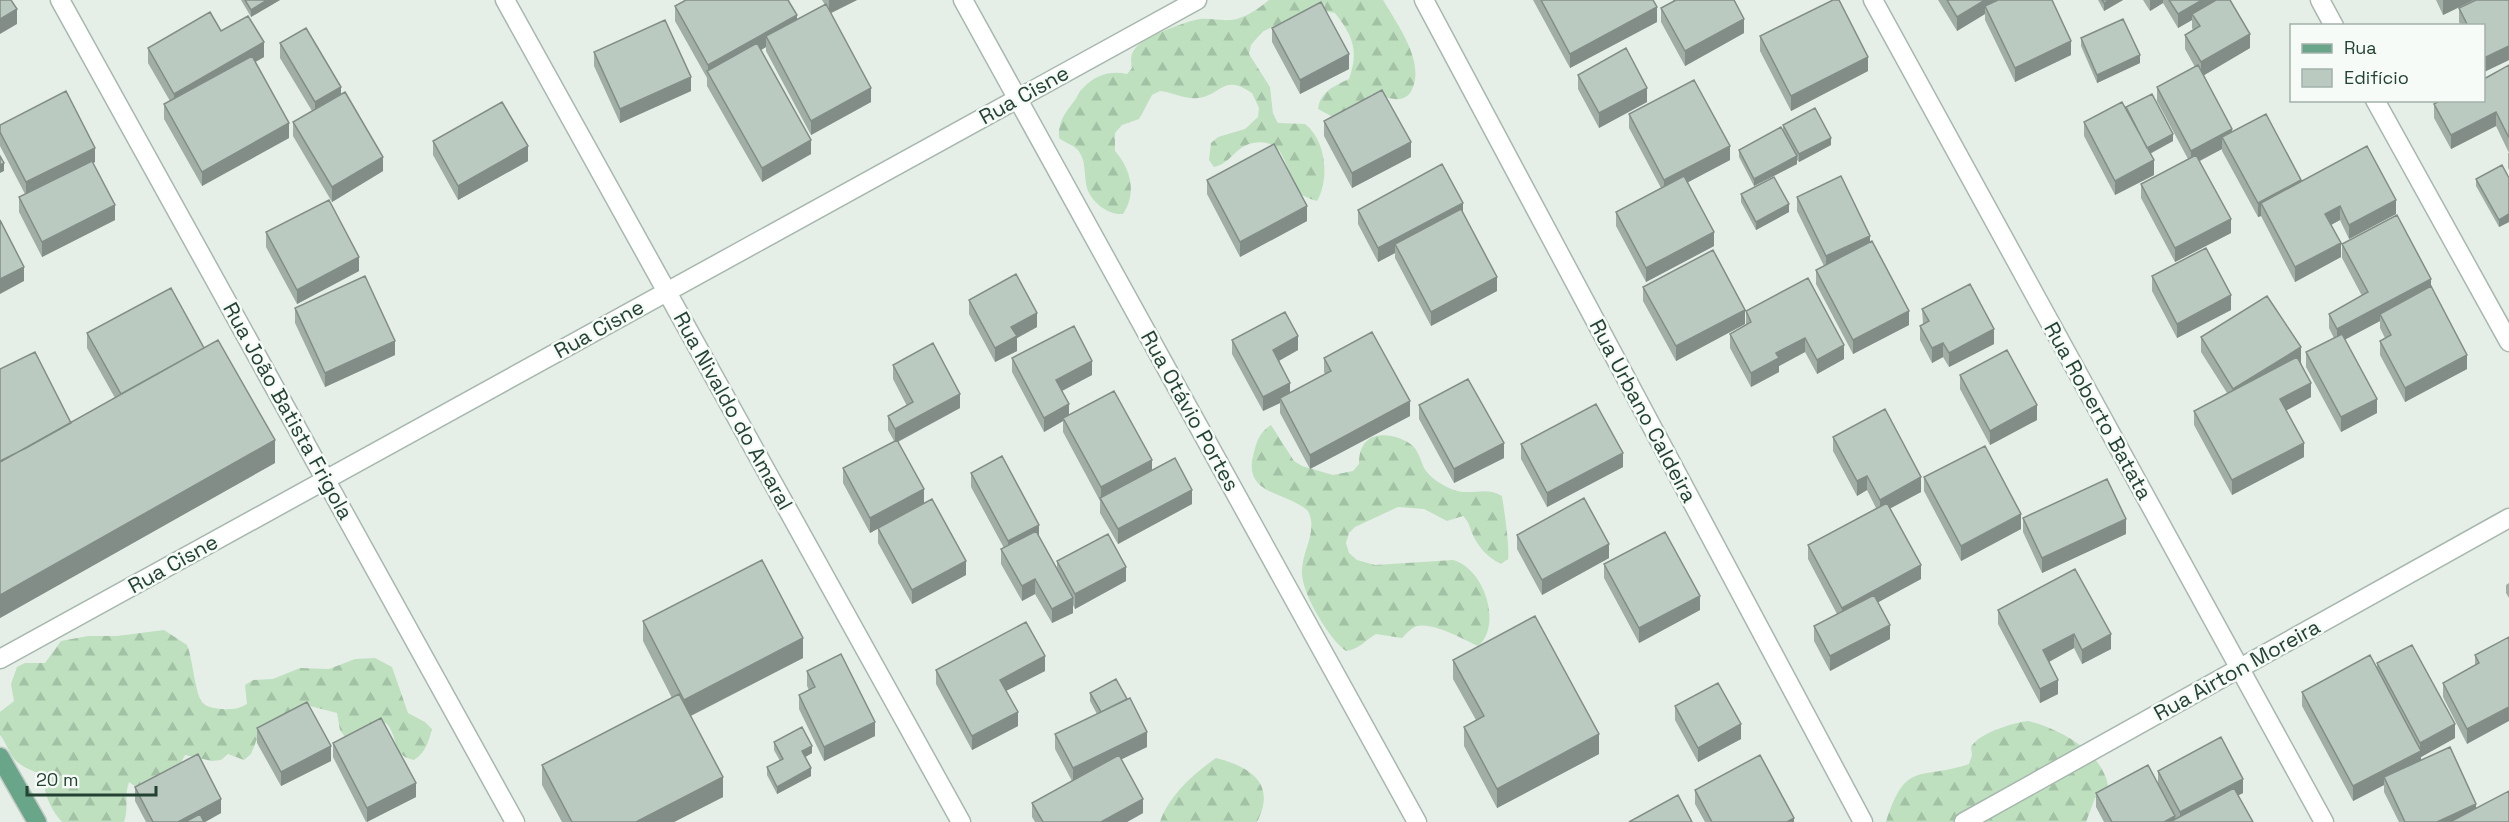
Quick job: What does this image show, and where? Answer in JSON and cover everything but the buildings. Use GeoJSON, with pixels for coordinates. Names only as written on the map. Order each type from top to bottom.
{"type":"FeatureCollection","features":[{"type":"Feature","properties":{"kind":"main road"},"geometry":{"type":"LineString","coordinates":[[0,757],[37,822]]}},
{"type":"Feature","properties":{"kind":"street","name":"Rua João Batista Frigola"},"geometry":{"type":"LineString","coordinates":[[60,0],[515,822]]}},
{"type":"Feature","properties":{"kind":"street","name":"Rua Nivaldo do Amaral"},"geometry":{"type":"LineString","coordinates":[[505,0],[962,822]]}},
{"type":"Feature","properties":{"kind":"street","name":"Rua Otávio Portes"},"geometry":{"type":"LineString","coordinates":[[963,0],[1417,822]]}},
{"type":"Feature","properties":{"kind":"street","name":"Rua Cisne"},"geometry":{"type":"LineString","coordinates":[[0,659],[1197,0]]}},
{"type":"Feature","properties":{"kind":"street","name":"Rua Urbano Caldeira"},"geometry":{"type":"LineString","coordinates":[[1424,0],[1863,822]]}},
{"type":"Feature","properties":{"kind":"street","name":"Rua Roberto Batata"},"geometry":{"type":"LineString","coordinates":[[1873,0],[2324,822]]}},
{"type":"Feature","properties":{"kind":"street"},"geometry":{"type":"LineString","coordinates":[[2320,0],[2333,24]]}},
{"type":"Feature","properties":{"kind":"street"},"geometry":{"type":"LineString","coordinates":[[2376,102],[2509,342]]}},
{"type":"Feature","properties":{"kind":"street","name":"Rua Airton Moreira"},"geometry":{"type":"LineString","coordinates":[[1964,822],[2509,518]]}},
{"type":"Feature","properties":{"kind":"green space"},"geometry":{"type":"Polygon","coordinates":[[[1269,0],[1383,0],[1412,53],[1415,76],[1411,91],[1400,99],[1372,94],[1343,114],[1333,117],[1318,109],[1325,94],[1349,79],[1354,52],[1350,37],[1335,13],[1311,8],[1262,32],[1251,45],[1249,54],[1270,87],[1273,114],[1278,123],[1305,124],[1318,140],[1324,160],[1324,182],[1317,201],[1300,193],[1280,151],[1265,143],[1247,145],[1214,167],[1209,160],[1211,143],[1218,137],[1245,129],[1258,117],[1259,108],[1252,93],[1242,87],[1228,85],[1198,98],[1160,91],[1152,95],[1139,119],[1122,125],[1115,133],[1115,151],[1125,165],[1130,181],[1131,190],[1127,206],[1123,214],[1117,214],[1101,207],[1087,188],[1084,163],[1079,152],[1059,138],[1063,118],[1080,91],[1103,75],[1127,74],[1132,68],[1131,56],[1134,50],[1154,35],[1200,19],[1237,19],[1269,0]]]}},
{"type":"Feature","properties":{"kind":"green space"},"geometry":{"type":"Polygon","coordinates":[[[1271,425],[1294,461],[1302,466],[1333,475],[1353,471],[1359,464],[1361,450],[1366,441],[1386,435],[1404,440],[1413,446],[1424,468],[1436,481],[1456,491],[1489,492],[1502,496],[1508,559],[1501,564],[1487,555],[1480,547],[1463,516],[1447,521],[1424,509],[1398,507],[1355,527],[1349,533],[1346,543],[1349,553],[1357,560],[1375,565],[1453,560],[1464,565],[1481,585],[1489,612],[1489,625],[1485,637],[1478,646],[1448,632],[1424,625],[1413,628],[1402,638],[1376,634],[1351,650],[1346,651],[1339,645],[1317,614],[1303,579],[1303,562],[1311,533],[1311,519],[1308,511],[1268,491],[1254,477],[1252,466],[1256,444],[1262,433],[1271,425]]]}},
{"type":"Feature","properties":{"kind":"green space"},"geometry":{"type":"Polygon","coordinates":[[[164,630],[187,645],[200,699],[209,707],[221,709],[234,709],[247,704],[245,685],[253,680],[273,679],[300,668],[329,669],[355,659],[375,658],[392,667],[408,713],[425,722],[432,729],[428,743],[414,760],[407,758],[398,750],[393,734],[386,723],[345,737],[340,730],[337,713],[310,706],[261,729],[251,754],[244,760],[228,754],[221,760],[212,761],[185,755],[167,788],[143,792],[129,782],[124,822],[62,822],[48,800],[45,775],[15,760],[0,735],[0,712],[14,701],[11,684],[17,667],[25,663],[45,663],[61,641],[88,636],[117,636],[164,630]]]}},
{"type":"Feature","properties":{"kind":"green space"},"geometry":{"type":"Polygon","coordinates":[[[2028,721],[2053,730],[2077,743],[2097,762],[2104,773],[2108,785],[2103,794],[2095,798],[2086,822],[1886,822],[1893,802],[1908,780],[1926,773],[1969,764],[1972,755],[1971,747],[1981,737],[2005,726],[2028,721]]]}},
{"type":"Feature","properties":{"kind":"green space"},"geometry":{"type":"Polygon","coordinates":[[[1216,758],[1240,766],[1257,779],[1264,797],[1257,822],[1160,822],[1175,795],[1216,758]]]}}]}
